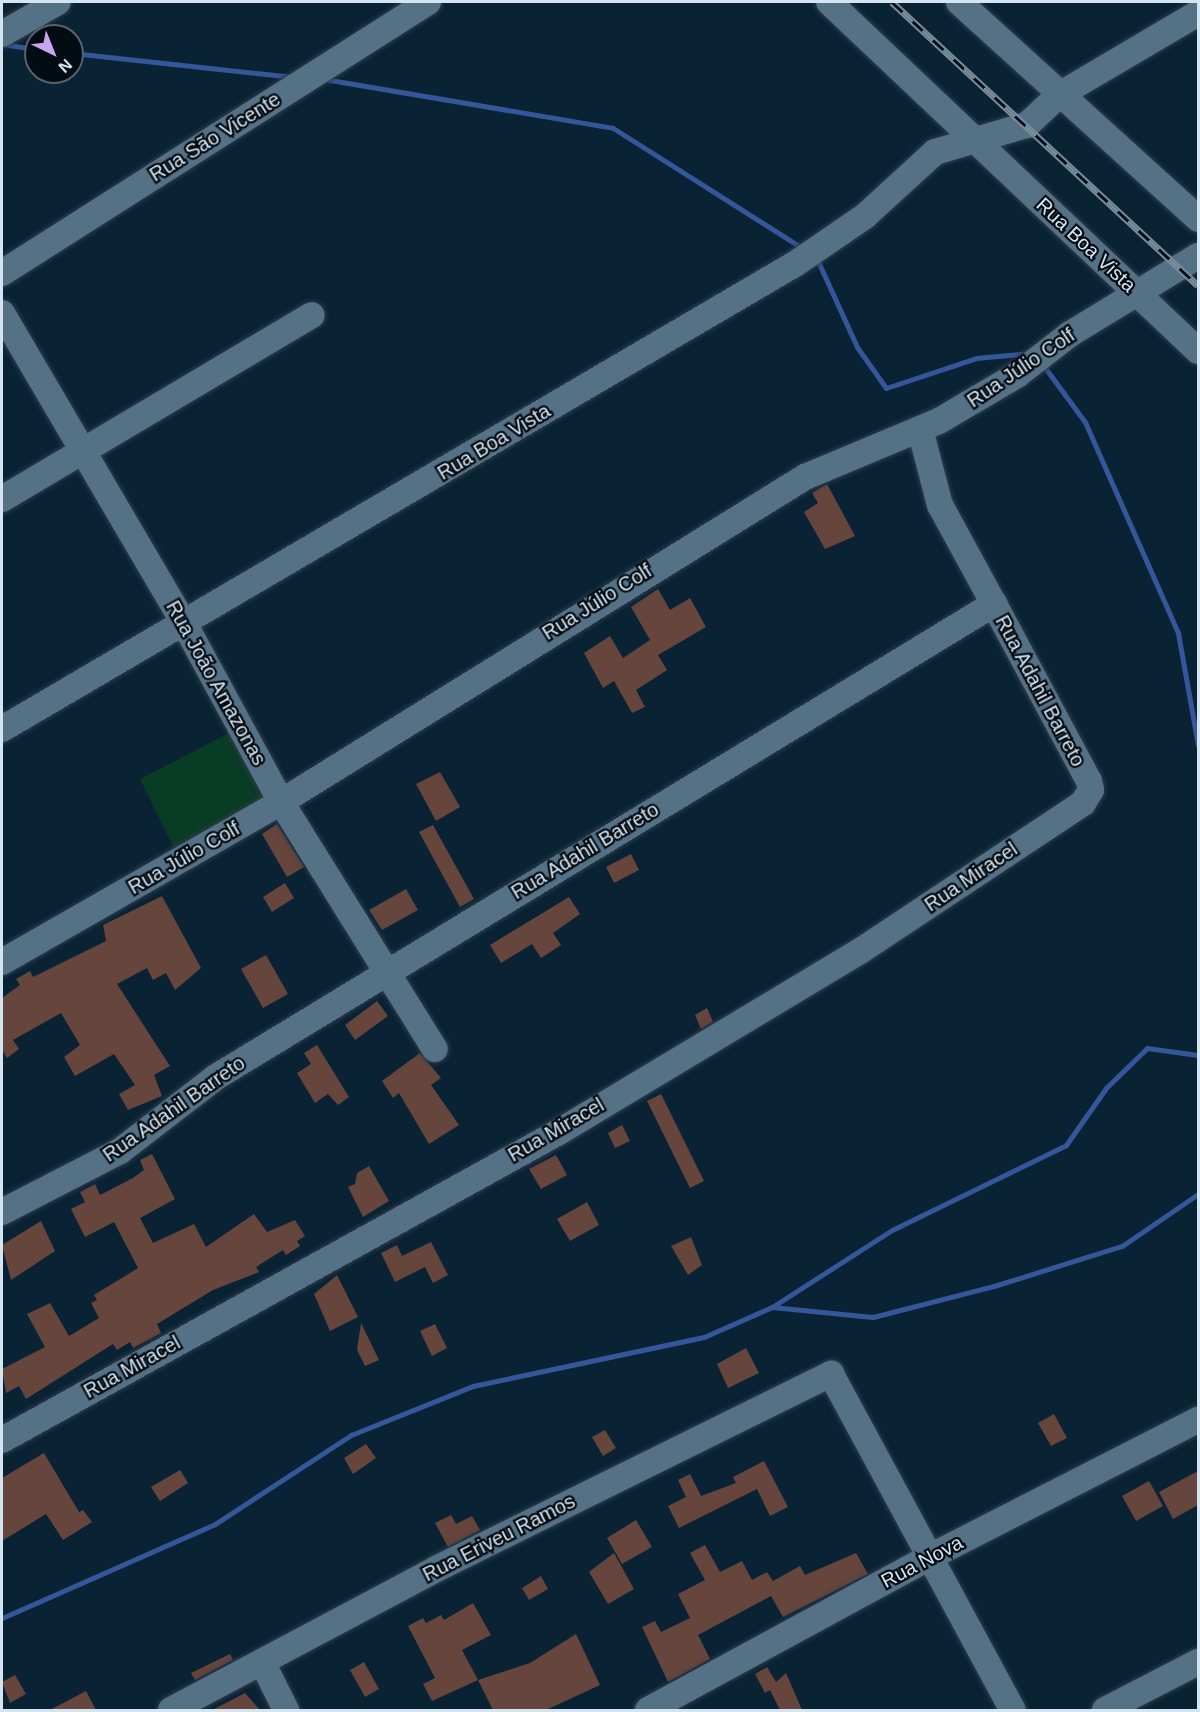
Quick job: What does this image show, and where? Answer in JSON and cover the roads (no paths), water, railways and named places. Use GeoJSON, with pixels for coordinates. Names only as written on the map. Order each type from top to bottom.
{"type":"FeatureCollection","features":[{"type":"Feature","properties":{"kind":"street"},"geometry":{"type":"LineString","coordinates":[[2,34],[58,2]]}},
{"type":"Feature","properties":{"kind":"street","name":"Rua São Vicente"},"geometry":{"type":"LineString","coordinates":[[2,273],[428,2]]}},
{"type":"Feature","properties":{"kind":"street","name":"Rua Boa Vista"},"geometry":{"type":"LineString","coordinates":[[829,2],[1198,351]]}},
{"type":"Feature","properties":{"kind":"street"},"geometry":{"type":"LineString","coordinates":[[959,2],[1198,219]]}},
{"type":"Feature","properties":{"kind":"street","name":"Rua Boa Vista"},"geometry":{"type":"LineString","coordinates":[[2,729],[185,625],[795,264],[866,216],[935,152],[972,139],[1027,125],[1059,95],[1198,13]]}},
{"type":"Feature","properties":{"kind":"street","name":"Rua Júlio Colf"},"geometry":{"type":"LineString","coordinates":[[2,962],[282,802],[696,541],[805,477],[920,429],[1017,375],[1070,334],[1139,295],[1198,256]]}},
{"type":"Feature","properties":{"kind":"street","name":"Rua João Amazonas"},"geometry":{"type":"LineString","coordinates":[[2,313],[81,453],[185,625],[282,802],[383,973],[435,1049]]}},
{"type":"Feature","properties":{"kind":"street"},"geometry":{"type":"LineString","coordinates":[[2,499],[312,315]]}},
{"type":"Feature","properties":{"kind":"street"},"geometry":{"type":"LineString","coordinates":[[920,429],[940,505],[994,604]]}},
{"type":"Feature","properties":{"kind":"street","name":"Rua Adahil Barreto"},"geometry":{"type":"LineString","coordinates":[[2,1212],[120,1151],[216,1077],[383,973],[994,604],[1091,790]]}},
{"type":"Feature","properties":{"kind":"street","name":"Rua Miracel"},"geometry":{"type":"LineString","coordinates":[[2,1440],[557,1133],[860,951],[1083,803],[1091,790]]}},
{"type":"Feature","properties":{"kind":"street","name":"Rua Eriveu Ramos"},"geometry":{"type":"LineString","coordinates":[[171,1710],[831,1374],[930,1557]]}},
{"type":"Feature","properties":{"kind":"street","name":"Rua Nova"},"geometry":{"type":"LineString","coordinates":[[648,1710],[930,1557],[1198,1419]]}},
{"type":"Feature","properties":{"kind":"street"},"geometry":{"type":"LineString","coordinates":[[930,1557],[1013,1710]]}},
{"type":"Feature","properties":{"kind":"street"},"geometry":{"type":"LineString","coordinates":[[262,1662],[286,1710]]}},
{"type":"Feature","properties":{"kind":"street"},"geometry":{"type":"LineString","coordinates":[[1105,1710],[1198,1662]]}},
{"type":"Feature","properties":{"kind":"waterway"},"geometry":{"type":"LineString","coordinates":[[3,44],[24,47]]}},
{"type":"Feature","properties":{"kind":"waterway"},"geometry":{"type":"LineString","coordinates":[[84,54],[294,77]]}},
{"type":"Feature","properties":{"kind":"waterway"},"geometry":{"type":"LineString","coordinates":[[324,79],[613,128],[804,249]]}},
{"type":"Feature","properties":{"kind":"waterway"},"geometry":{"type":"LineString","coordinates":[[816,257],[857,347],[886,388],[976,358],[1031,353]]}},
{"type":"Feature","properties":{"kind":"waterway"},"geometry":{"type":"LineString","coordinates":[[1043,365],[1085,422],[1178,633],[1198,745]]}},
{"type":"Feature","properties":{"kind":"waterway"},"geometry":{"type":"LineString","coordinates":[[772,1307],[892,1230],[1066,1145],[1106,1088],[1147,1048],[1198,1055]]}},
{"type":"Feature","properties":{"kind":"waterway"},"geometry":{"type":"LineString","coordinates":[[2,1618],[215,1524],[351,1435],[473,1386],[704,1337],[772,1307],[873,1317],[994,1286],[1122,1246],[1198,1194]]}},
{"type":"Feature","properties":{"kind":"railway"},"geometry":{"type":"LineString","coordinates":[[892,2],[1198,285]]}}]}
